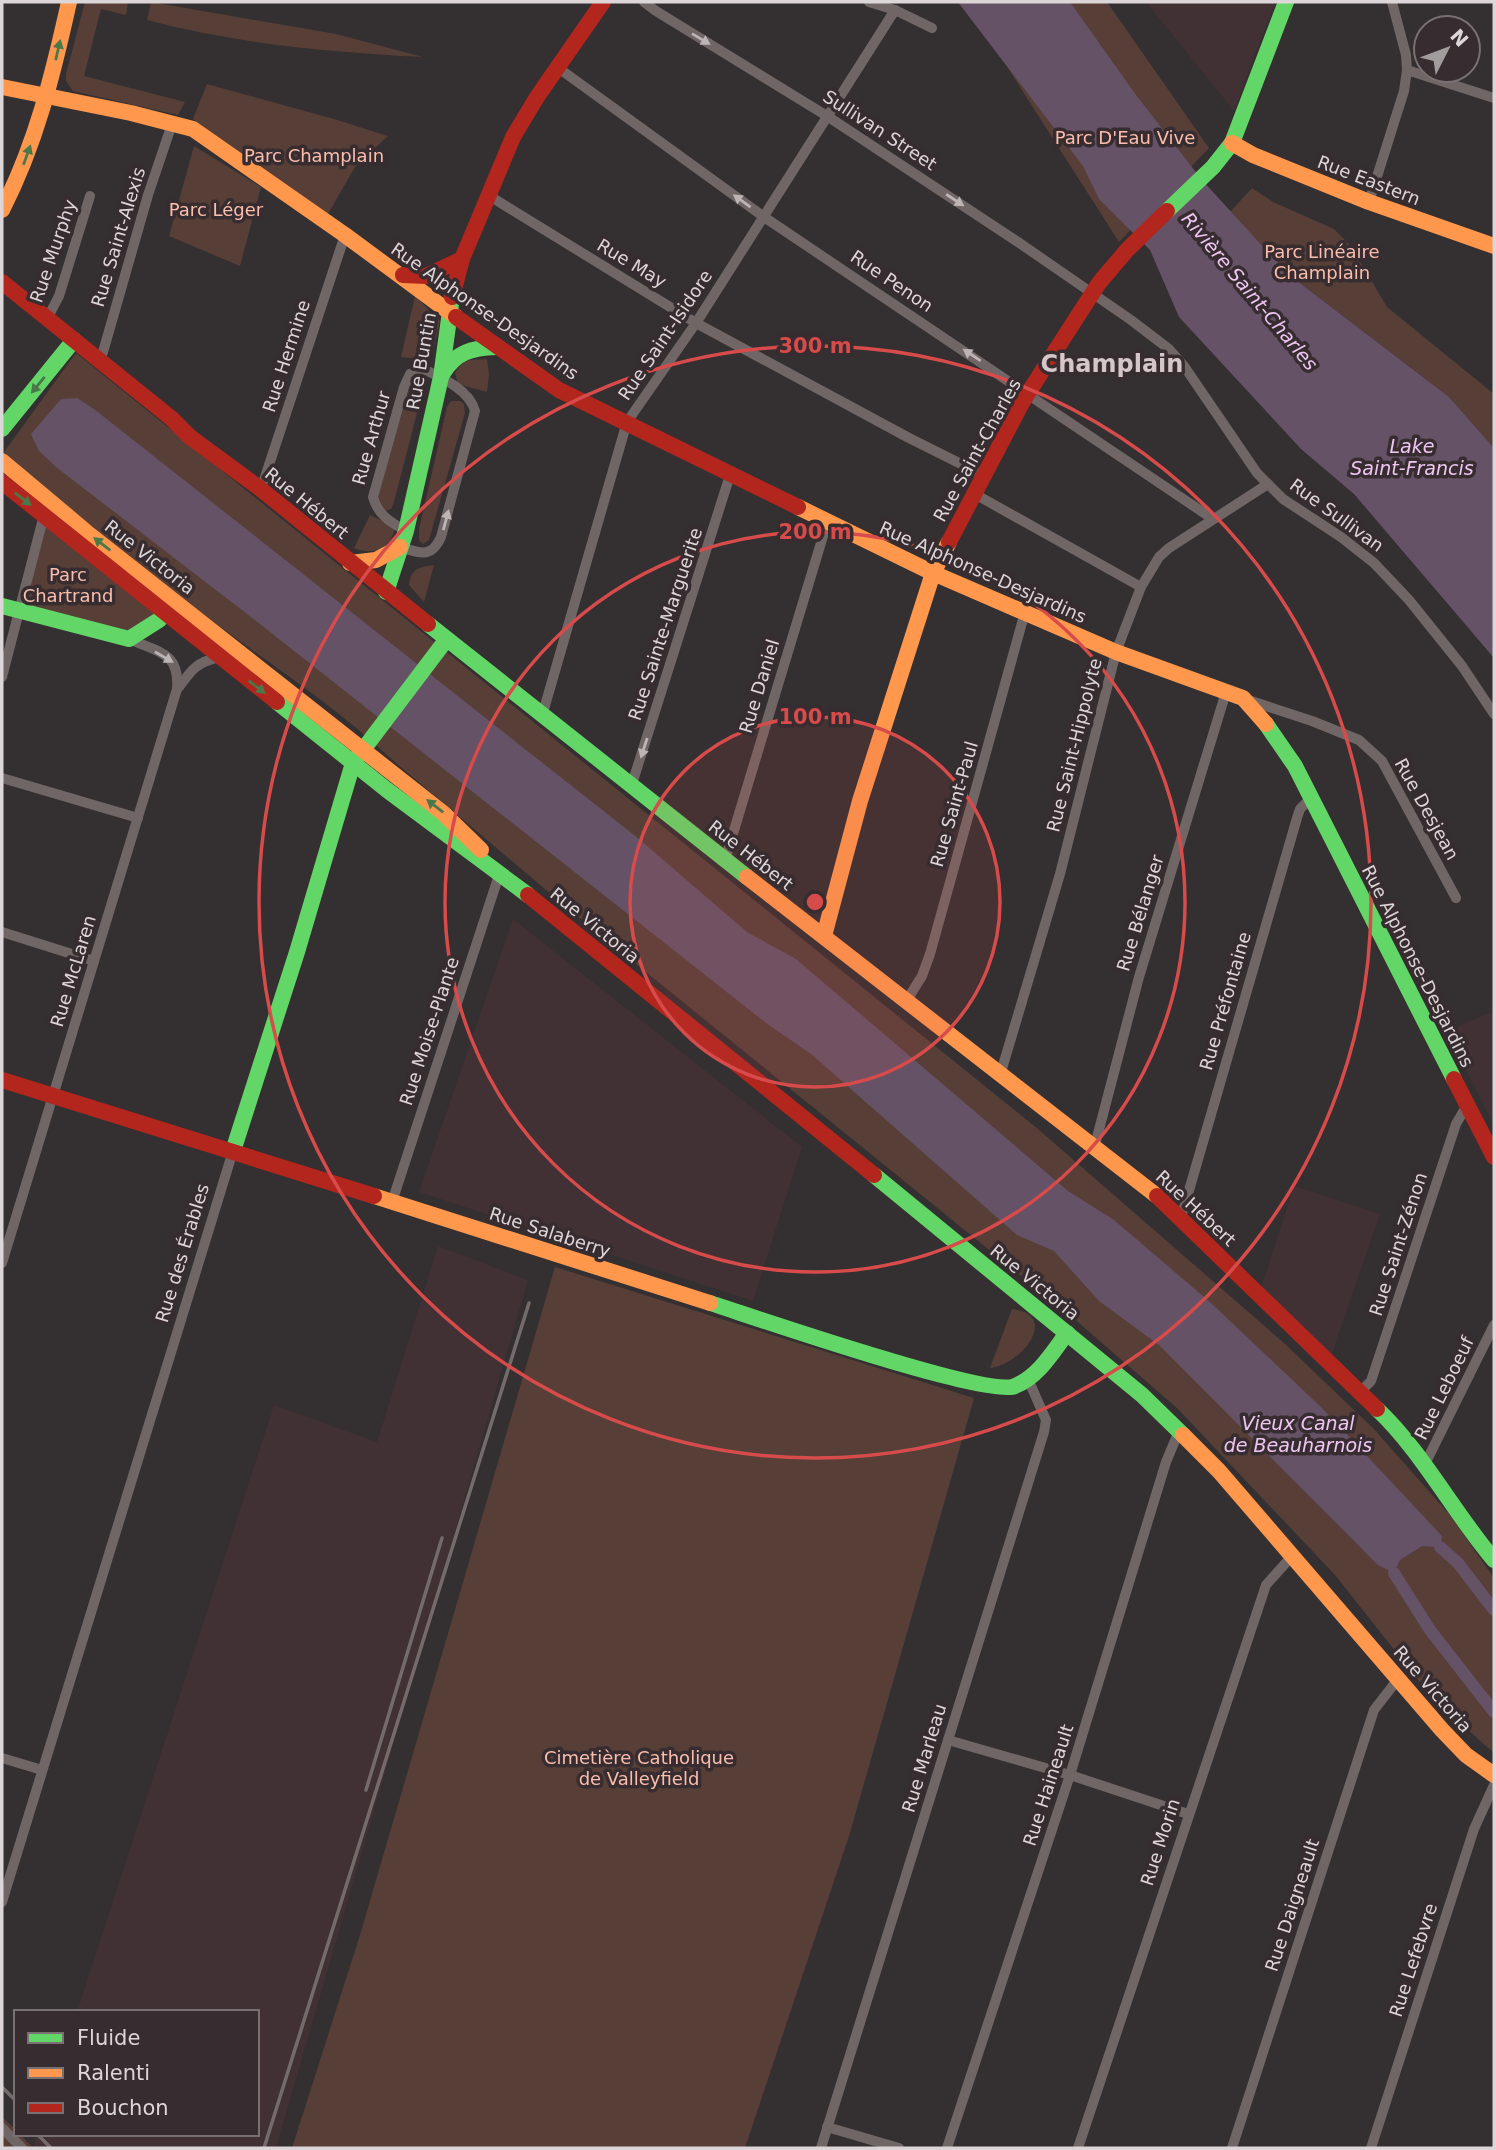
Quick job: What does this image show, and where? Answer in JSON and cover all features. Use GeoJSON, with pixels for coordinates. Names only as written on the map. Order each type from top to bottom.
{"type":"FeatureCollection","features":[{"type":"Feature","properties":{"kind":"street"},"geometry":{"type":"LineString","coordinates":[[2,210],[18,179],[48,97],[69,2]]}},
{"type":"Feature","properties":{"kind":"street","name":"Rue Buntin"},"geometry":{"type":"LineString","coordinates":[[386,592],[406,530],[441,377],[449,311],[462,259],[513,137],[557,67],[603,2]]}},
{"type":"Feature","properties":{"kind":"street","name":"Sullivan Street"},"geometry":{"type":"LineString","coordinates":[[644,2],[659,7],[828,116],[1092,294]]}},
{"type":"Feature","properties":{"kind":"street"},"geometry":{"type":"LineString","coordinates":[[869,2],[895,10],[932,29]]}},
{"type":"Feature","properties":{"kind":"street","name":"Rue Saint-Charles"},"geometry":{"type":"LineString","coordinates":[[824,936],[860,801],[933,573],[1028,393],[1092,294],[1127,250],[1213,167],[1232,143],[1286,2]]}},
{"type":"Feature","properties":{"kind":"street"},"geometry":{"type":"LineString","coordinates":[[1369,202],[1404,91],[1407,70],[1406,55],[1392,2]]}},
{"type":"Feature","properties":{"kind":"street","name":"Rue Saint-Isidore"},"geometry":{"type":"LineString","coordinates":[[542,716],[627,422],[696,323],[895,10]]}},
{"type":"Feature","properties":{"kind":"street","name":"Rue Penon"},"geometry":{"type":"LineString","coordinates":[[557,67],[764,217],[1213,519]]}},
{"type":"Feature","properties":{"kind":"street"},"geometry":{"type":"LineString","coordinates":[[1407,70],[1494,98]]}},
{"type":"Feature","properties":{"kind":"street","name":"Rue Alphonse-Desjardins"},"geometry":{"type":"LineString","coordinates":[[2,87],[131,113],[193,129],[559,390],[732,472],[827,523],[933,573],[1116,652],[1243,698],[1280,742],[1311,798],[1494,1157]]}},
{"type":"Feature","properties":{"kind":"street","name":"Rue Saint-Alexis"},"geometry":{"type":"LineString","coordinates":[[98,359],[103,352],[148,195],[172,124]]}},
{"type":"Feature","properties":{"kind":"street","name":"Rue Eastern"},"geometry":{"type":"LineString","coordinates":[[1232,143],[1253,155],[1369,202],[1494,246]]}},
{"type":"Feature","properties":{"kind":"street","name":"Rue May"},"geometry":{"type":"LineString","coordinates":[[488,195],[696,323],[983,475]]}},
{"type":"Feature","properties":{"kind":"street","name":"Rue Murphy"},"geometry":{"type":"LineString","coordinates":[[48,317],[59,296],[90,197]]}},
{"type":"Feature","properties":{"kind":"street","name":"Rue Hermine"},"geometry":{"type":"LineString","coordinates":[[258,487],[264,480],[345,235]]}},
{"type":"Feature","properties":{"kind":"street"},"geometry":{"type":"LineString","coordinates":[[397,274],[412,278],[424,277],[449,268],[462,259]]}},
{"type":"Feature","properties":{"kind":"street","name":"Rue Hébert"},"geometry":{"type":"LineString","coordinates":[[2,282],[171,418],[190,437],[258,487],[631,787],[1095,1145],[1181,1218],[1384,1415],[1467,1528],[1494,1560]]}},
{"type":"Feature","properties":{"kind":"street","name":"Rue Sullivan"},"geometry":{"type":"LineString","coordinates":[[1092,294],[1169,349],[1184,366],[1240,450],[1283,499],[1341,537],[1374,563],[1409,600],[1462,666],[1494,714]]}},
{"type":"Feature","properties":{"kind":"street"},"geometry":{"type":"LineString","coordinates":[[2,429],[74,340]]}},
{"type":"Feature","properties":{"kind":"street"},"geometry":{"type":"LineString","coordinates":[[350,563],[373,563],[388,557],[400,547],[421,553],[430,552],[436,547],[475,411],[459,389],[441,377],[453,357],[474,348],[496,347]]}},
{"type":"Feature","properties":{"kind":"street","name":"Rue Arthur"},"geometry":{"type":"LineString","coordinates":[[406,530],[390,522],[376,509],[373,497],[410,374],[421,368],[441,377]]}},
{"type":"Feature","properties":{"kind":"street","name":"Rue Victoria"},"geometry":{"type":"LineString","coordinates":[[2,461],[171,607],[220,657],[358,756]]}},
{"type":"Feature","properties":{"kind":"street","name":"Rue Sainte-Marguerite"},"geometry":{"type":"LineString","coordinates":[[631,787],[732,472]]}},
{"type":"Feature","properties":{"kind":"street","name":"Rue Victoria"},"geometry":{"type":"LineString","coordinates":[[2,482],[171,607],[358,756],[1142,1395],[1219,1472],[1466,1755],[1494,1775]]}},
{"type":"Feature","properties":{"kind":"street","name":"Rue Saint-Hippolyte"},"geometry":{"type":"LineString","coordinates":[[1000,1072],[1060,874],[1116,652],[1141,587],[1159,557],[1169,548],[1268,484]]}},
{"type":"Feature","properties":{"kind":"street"},"geometry":{"type":"LineString","coordinates":[[974,493],[1141,587]]}},
{"type":"Feature","properties":{"kind":"street"},"geometry":{"type":"LineString","coordinates":[[2,677],[44,515]]}},
{"type":"Feature","properties":{"kind":"street","name":"Rue Daniel"},"geometry":{"type":"LineString","coordinates":[[725,860],[827,523]]}},
{"type":"Feature","properties":{"kind":"street"},"geometry":{"type":"LineString","coordinates":[[2,606],[129,639],[168,657],[175,663],[177,689]]}},
{"type":"Feature","properties":{"kind":"street"},"geometry":{"type":"LineString","coordinates":[[129,639],[145,632],[171,607]]}},
{"type":"Feature","properties":{"kind":"street","name":"Rue Saint-Paul"},"geometry":{"type":"LineString","coordinates":[[907,1000],[922,976],[930,954],[1025,612]]}},
{"type":"Feature","properties":{"kind":"street","name":"Rue des Érables"},"geometry":{"type":"LineString","coordinates":[[2,1902],[233,1151],[358,756],[446,640]]}},
{"type":"Feature","properties":{"kind":"street","name":"Rue McLaren"},"geometry":{"type":"LineString","coordinates":[[2,1263],[177,689],[196,666],[220,657]]}},
{"type":"Feature","properties":{"kind":"street","name":"Rue Bélanger"},"geometry":{"type":"LineString","coordinates":[[1095,1145],[1139,977],[1226,692]]}},
{"type":"Feature","properties":{"kind":"street","name":"Rue Desjean"},"geometry":{"type":"LineString","coordinates":[[1243,698],[1359,740],[1382,761],[1456,898]]}},
{"type":"Feature","properties":{"kind":"street"},"geometry":{"type":"LineString","coordinates":[[2,778],[138,818]]}},
{"type":"Feature","properties":{"kind":"street","name":"Rue Préfontaine"},"geometry":{"type":"LineString","coordinates":[[1181,1218],[1297,818],[1300,809],[1311,798]]}},
{"type":"Feature","properties":{"kind":"street","name":"Rue Moise-Plante"},"geometry":{"type":"LineString","coordinates":[[392,1202],[500,872]]}},
{"type":"Feature","properties":{"kind":"street"},"geometry":{"type":"LineString","coordinates":[[2,932],[94,961]]}},
{"type":"Feature","properties":{"kind":"street","name":"Rue Salaberry"},"geometry":{"type":"LineString","coordinates":[[2,1080],[838,1344],[967,1382],[999,1388],[1014,1387],[1028,1379]]}},
{"type":"Feature","properties":{"kind":"street","name":"Rue Saint-Zénon"},"geometry":{"type":"LineString","coordinates":[[1360,1392],[1371,1381],[1374,1373],[1456,1124],[1463,1112],[1470,1108]]}},
{"type":"Feature","properties":{"kind":"street","name":"Rue Leboeuf"},"geometry":{"type":"LineString","coordinates":[[1424,1466],[1494,1325]]}},
{"type":"Feature","properties":{"kind":"street"},"geometry":{"type":"LineString","coordinates":[[1028,1379],[1039,1371],[1068,1333]]}},
{"type":"Feature","properties":{"kind":"street","name":"Rue Marleau"},"geometry":{"type":"LineString","coordinates":[[821,2148],[1044,1432],[1046,1420],[1028,1379]]}},
{"type":"Feature","properties":{"kind":"street","name":"Rue Haineault"},"geometry":{"type":"LineString","coordinates":[[947,2148],[1070,1775],[1166,1462],[1179,1431]]}},
{"type":"Feature","properties":{"kind":"street","name":"Rue Morin"},"geometry":{"type":"LineString","coordinates":[[1078,2148],[1266,1585],[1292,1556]]}},
{"type":"Feature","properties":{"kind":"street","name":"Rue Daigneault"},"geometry":{"type":"LineString","coordinates":[[1232,2148],[1374,1710],[1398,1679]]}},
{"type":"Feature","properties":{"kind":"street"},"geometry":{"type":"LineString","coordinates":[[948,1740],[1070,1775],[1188,1814]]}},
{"type":"Feature","properties":{"kind":"street"},"geometry":{"type":"LineString","coordinates":[[2,1759],[43,1770]]}},
{"type":"Feature","properties":{"kind":"street","name":"Rue Lefebvre"},"geometry":{"type":"LineString","coordinates":[[1371,2148],[1474,1829],[1494,1785]]}},
{"type":"Feature","properties":{"kind":"street"},"geometry":{"type":"LineString","coordinates":[[2,2127],[22,2148]]}},
{"type":"Feature","properties":{"kind":"street"},"geometry":{"type":"LineString","coordinates":[[827,2127],[899,2148]]}},
{"type":"Feature","properties":{"kind":"shaded area"},"geometry":{"type":"Polygon","coordinates":[[[1146,2],[1275,2],[1234,111],[1146,2]]]}},
{"type":"Feature","properties":{"kind":"shaded area"},"geometry":{"type":"Polygon","coordinates":[[[513,919],[802,1147],[753,1301],[419,1192],[513,919]]]}},
{"type":"Feature","properties":{"kind":"shaded area"},"geometry":{"type":"Polygon","coordinates":[[[1494,1011],[1494,1126],[1447,1031],[1494,1011]]]}},
{"type":"Feature","properties":{"kind":"shaded area"},"geometry":{"type":"Polygon","coordinates":[[[1294,1186],[1380,1214],[1331,1356],[1261,1288],[1294,1186]]]}},
{"type":"Feature","properties":{"kind":"shaded area"},"geometry":{"type":"Polygon","coordinates":[[[438,1246],[528,1280],[276,2148],[33,2148],[36,2136],[259,2136],[259,2010],[78,2010],[274,1405],[377,1442],[438,1246]]]}},
{"type":"Feature","properties":{"kind":"green space"},"geometry":{"type":"Polygon","coordinates":[[[85,2],[128,2],[126,15],[101,9],[84,76],[185,102],[178,115],[73,91],[66,81],[66,74],[85,2]]]}},
{"type":"Feature","properties":{"kind":"green space"},"geometry":{"type":"Polygon","coordinates":[[[151,2],[336,34],[423,57],[319,49],[215,35],[147,20],[151,2]]]}},
{"type":"Feature","properties":{"kind":"green space","name":"Parc D'Eau Vive"},"geometry":{"type":"Polygon","coordinates":[[[958,2],[1107,2],[1209,148],[1119,242],[1006,65],[958,2]]]}},
{"type":"Feature","properties":{"kind":"green space","name":"Parc Champlain"},"geometry":{"type":"Polygon","coordinates":[[[207,84],[388,136],[355,167],[328,214],[193,119],[207,84]]]}},
{"type":"Feature","properties":{"kind":"green space","name":"Parc Léger"},"geometry":{"type":"Polygon","coordinates":[[[194,146],[261,187],[240,266],[169,236],[194,146]]]}},
{"type":"Feature","properties":{"kind":"green space","name":"Parc Linéaire Champlain"},"geometry":{"type":"Polygon","coordinates":[[[1252,188],[1273,202],[1334,229],[1351,246],[1387,307],[1494,394],[1494,448],[1449,397],[1288,274],[1230,212],[1252,188]]]}},
{"type":"Feature","properties":{"kind":"green space"},"geometry":{"type":"Polygon","coordinates":[[[415,296],[440,321],[428,360],[401,357],[415,296]]]}},
{"type":"Feature","properties":{"kind":"green space"},"geometry":{"type":"Polygon","coordinates":[[[76,353],[1038,1129],[1284,1343],[1373,1428],[1449,1514],[1494,1578],[1494,1753],[1434,1700],[1335,1575],[1177,1408],[1072,1317],[578,917],[345,718],[152,575],[4,452],[76,353]]]}},
{"type":"Feature","properties":{"kind":"green space"},"geometry":{"type":"Polygon","coordinates":[[[487,359],[487,392],[458,384],[455,373],[461,365],[472,360],[487,359]]]}},
{"type":"Feature","properties":{"kind":"green space"},"geometry":{"type":"Polygon","coordinates":[[[419,375],[423,381],[423,390],[394,502],[391,509],[385,511],[379,506],[378,493],[412,380],[419,375]]]}},
{"type":"Feature","properties":{"kind":"green space"},"geometry":{"type":"Polygon","coordinates":[[[451,401],[464,404],[465,413],[429,540],[423,544],[419,540],[419,529],[447,407],[451,401]]]}},
{"type":"Feature","properties":{"kind":"green space"},"geometry":{"type":"Polygon","coordinates":[[[370,515],[395,527],[393,535],[386,545],[375,551],[354,548],[370,515]]]}},
{"type":"Feature","properties":{"kind":"green space","name":"Parc Chartrand"},"geometry":{"type":"Polygon","coordinates":[[[42,520],[166,613],[129,639],[21,612],[42,520]]]}},
{"type":"Feature","properties":{"kind":"green space"},"geometry":{"type":"Polygon","coordinates":[[[434,565],[424,602],[409,585],[411,575],[416,570],[434,565]]]}},
{"type":"Feature","properties":{"kind":"green space","name":"Cimetière Catholique de Valleyfield"},"geometry":{"type":"Polygon","coordinates":[[[555,1267],[974,1398],[849,1836],[745,2148],[292,2148],[360,1935],[555,1267]]]}},
{"type":"Feature","properties":{"kind":"green space"},"geometry":{"type":"Polygon","coordinates":[[[1012,1309],[1026,1313],[1034,1320],[1035,1330],[1024,1350],[1002,1365],[990,1368],[1012,1309]]]}},
{"type":"Feature","properties":{"kind":"green space"},"geometry":{"type":"Polygon","coordinates":[[[2,2117],[14,2128],[14,2136],[22,2136],[33,2148],[2,2148],[2,2117]]]}},
{"type":"Feature","properties":{"kind":"water","name":"Lake Saint-Francis"},"geometry":{"type":"Polygon","coordinates":[[[958,2],[1070,2],[1136,95],[1202,180],[1288,274],[1449,397],[1494,448],[1494,658],[1354,494],[1301,449],[1179,317],[1150,250],[1099,199],[1083,166],[958,2]]]}},
{"type":"Feature","properties":{"kind":"water","name":"Vieux Canal de Beauharnois"},"geometry":{"type":"Polygon","coordinates":[[[77,398],[639,839],[747,932],[796,959],[1068,1191],[1114,1220],[1211,1303],[1323,1409],[1442,1536],[1440,1547],[1422,1546],[1400,1560],[1394,1573],[1378,1565],[1159,1345],[1099,1301],[1054,1251],[1017,1235],[811,1054],[766,1023],[251,617],[56,467],[39,451],[31,434],[61,399],[77,398]]]}},
{"type":"Feature","properties":{"kind":"waterway","name":"Vieux Canal de Beauharnois"},"geometry":{"type":"LineString","coordinates":[[1440,1547],[1458,1563],[1494,1610]]}},
{"type":"Feature","properties":{"kind":"waterway","name":"Vieux Canal de Beauharnois"},"geometry":{"type":"LineString","coordinates":[[1394,1573],[1430,1630],[1494,1712]]}},
{"type":"Feature","properties":{"kind":"railway"},"geometry":{"type":"LineString","coordinates":[[264,2148],[529,1303]]}},
{"type":"Feature","properties":{"kind":"railway"},"geometry":{"type":"LineString","coordinates":[[366,1790],[442,1538]]}},
{"type":"Feature","properties":{"kind":"railway"},"geometry":{"type":"LineString","coordinates":[[2,2087],[14,2099]]}},
{"type":"Feature","properties":{"kind":"railway"},"geometry":{"type":"LineString","coordinates":[[39,2136],[51,2148]]}},
{"type":"Feature","properties":{"kind":"traffic: fast"},"geometry":{"type":"LineString","coordinates":[[1167,211],[1213,167],[1232,143],[1286,2]]}},
{"type":"Feature","properties":{"kind":"traffic: fast"},"geometry":{"type":"LineString","coordinates":[[386,592],[406,531],[441,377],[452,297]]}},
{"type":"Feature","properties":{"kind":"traffic: fast"},"geometry":{"type":"LineString","coordinates":[[2,429],[74,340]]}},
{"type":"Feature","properties":{"kind":"traffic: fast"},"geometry":{"type":"LineString","coordinates":[[443,373],[453,360],[465,352],[496,347]]}},
{"type":"Feature","properties":{"kind":"traffic: fast"},"geometry":{"type":"LineString","coordinates":[[2,606],[129,639],[159,620],[171,606]]}},
{"type":"Feature","properties":{"kind":"traffic: fast"},"geometry":{"type":"LineString","coordinates":[[428,624],[747,877]]}},
{"type":"Feature","properties":{"kind":"traffic: fast"},"geometry":{"type":"LineString","coordinates":[[233,1151],[297,952],[353,763],[446,640]]}},
{"type":"Feature","properties":{"kind":"traffic: fast"},"geometry":{"type":"LineString","coordinates":[[277,702],[387,790],[528,895]]}},
{"type":"Feature","properties":{"kind":"traffic: fast"},"geometry":{"type":"LineString","coordinates":[[1266,724],[1295,766],[1454,1079]]}},
{"type":"Feature","properties":{"kind":"traffic: fast"},"geometry":{"type":"LineString","coordinates":[[874,1175],[1142,1395],[1183,1435]]}},
{"type":"Feature","properties":{"kind":"traffic: fast"},"geometry":{"type":"LineString","coordinates":[[710,1303],[918,1369],[996,1386],[1015,1386],[1024,1382],[1044,1363],[1067,1333]]}},
{"type":"Feature","properties":{"kind":"traffic: fast"},"geometry":{"type":"LineString","coordinates":[[1377,1409],[1423,1462],[1494,1560]]}},
{"type":"Feature","properties":{"kind":"traffic: slow"},"geometry":{"type":"LineString","coordinates":[[2,210],[34,134],[50,82],[69,2]]}},
{"type":"Feature","properties":{"kind":"traffic: slow"},"geometry":{"type":"LineString","coordinates":[[2,87],[131,113],[193,129],[345,235],[456,317]]}},
{"type":"Feature","properties":{"kind":"traffic: slow"},"geometry":{"type":"LineString","coordinates":[[1232,143],[1253,155],[1369,202],[1494,246]]}},
{"type":"Feature","properties":{"kind":"traffic: slow"},"geometry":{"type":"LineString","coordinates":[[2,461],[90,535],[443,813],[481,850]]}},
{"type":"Feature","properties":{"kind":"traffic: slow"},"geometry":{"type":"LineString","coordinates":[[798,507],[933,573],[1116,652],[1243,698],[1266,724]]}},
{"type":"Feature","properties":{"kind":"traffic: slow"},"geometry":{"type":"LineString","coordinates":[[824,936],[860,801],[933,573],[949,542]]}},
{"type":"Feature","properties":{"kind":"traffic: slow"},"geometry":{"type":"LineString","coordinates":[[350,563],[376,560],[400,547]]}},
{"type":"Feature","properties":{"kind":"traffic: slow"},"geometry":{"type":"LineString","coordinates":[[747,877],[1157,1196]]}},
{"type":"Feature","properties":{"kind":"traffic: slow"},"geometry":{"type":"LineString","coordinates":[[374,1196],[710,1303]]}},
{"type":"Feature","properties":{"kind":"traffic: slow"},"geometry":{"type":"LineString","coordinates":[[1183,1435],[1219,1471],[1442,1730],[1466,1755],[1494,1775]]}},
{"type":"Feature","properties":{"kind":"traffic: jam"},"geometry":{"type":"LineString","coordinates":[[452,297],[462,259],[513,137],[537,97],[603,2]]}},
{"type":"Feature","properties":{"kind":"traffic: jam"},"geometry":{"type":"LineString","coordinates":[[949,542],[1023,401],[1099,283],[1127,250],[1167,211]]}},
{"type":"Feature","properties":{"kind":"traffic: jam"},"geometry":{"type":"LineString","coordinates":[[403,275],[426,276],[462,259]]}},
{"type":"Feature","properties":{"kind":"traffic: jam"},"geometry":{"type":"LineString","coordinates":[[2,282],[171,418],[190,437],[258,487],[428,624]]}},
{"type":"Feature","properties":{"kind":"traffic: jam"},"geometry":{"type":"LineString","coordinates":[[456,317],[559,390],[798,507]]}},
{"type":"Feature","properties":{"kind":"traffic: jam"},"geometry":{"type":"LineString","coordinates":[[2,482],[277,702]]}},
{"type":"Feature","properties":{"kind":"traffic: jam"},"geometry":{"type":"LineString","coordinates":[[528,895],[874,1175]]}},
{"type":"Feature","properties":{"kind":"traffic: jam"},"geometry":{"type":"LineString","coordinates":[[1454,1079],[1494,1157]]}},
{"type":"Feature","properties":{"kind":"traffic: jam"},"geometry":{"type":"LineString","coordinates":[[2,1080],[374,1196]]}},
{"type":"Feature","properties":{"kind":"traffic: jam"},"geometry":{"type":"LineString","coordinates":[[1157,1196],[1377,1409]]}},
{"type":"Feature","properties":{"kind":"district","name":"Champlain"},"geometry":{"type":"Point","coordinates":[1112,364]}},
{"type":"Feature","properties":{"kind":"water label","name":"Rivière Saint-Charles"},"geometry":{"type":"Point","coordinates":[1250,291]}}]}
